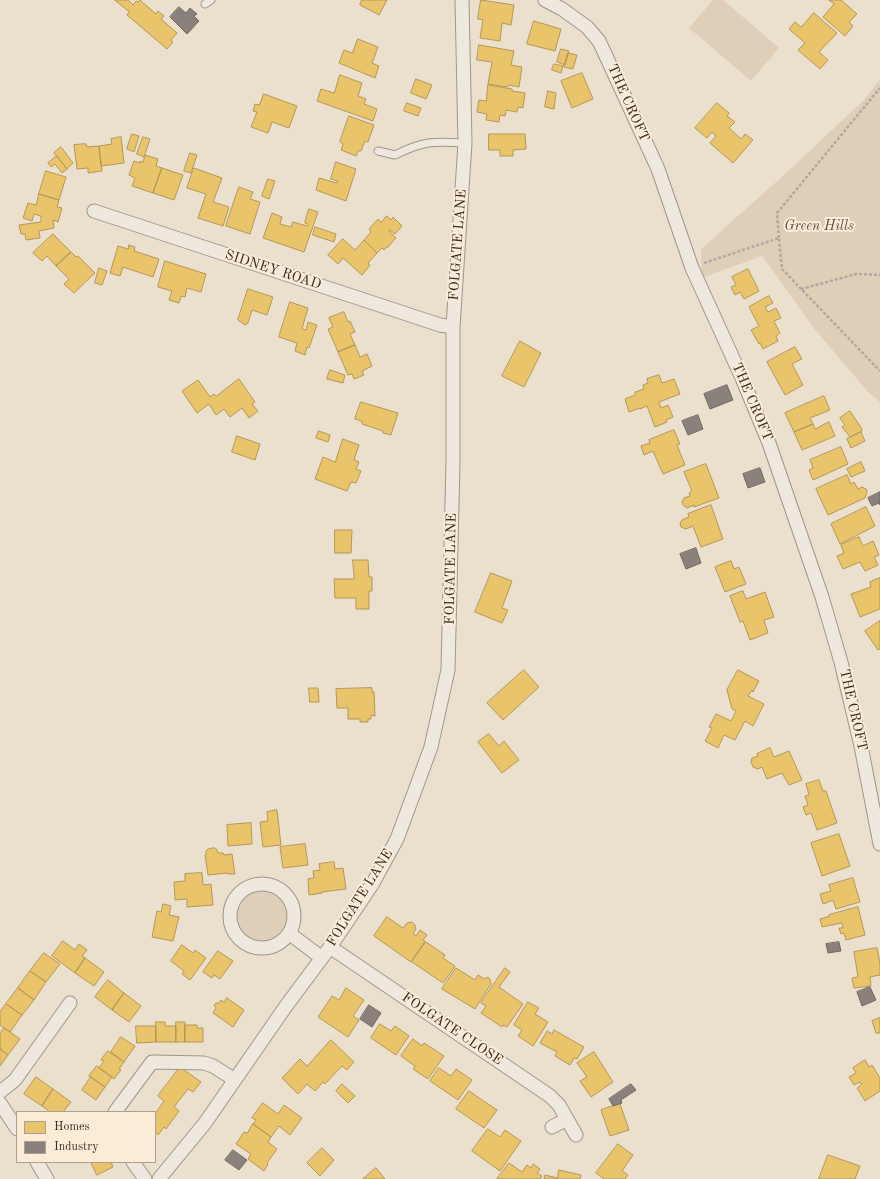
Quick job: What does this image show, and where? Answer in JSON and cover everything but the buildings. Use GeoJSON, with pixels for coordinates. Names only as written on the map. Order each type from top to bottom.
{"type":"FeatureCollection","features":[{"type":"Feature","properties":{"kind":"street","name":"FOLGATE LANE"},"geometry":{"type":"LineString","coordinates":[[158,1179],[205,1123],[286,1006],[330,947],[373,883],[397,839],[431,747],[448,670],[453,462],[453,327],[465,143],[462,0]]}},
{"type":"Feature","properties":{"kind":"street","name":"THE CROFT"},"geometry":{"type":"LineString","coordinates":[[545,0],[562,9],[587,27],[599,41],[658,169],[692,268],[742,378],[769,443],[822,597],[841,662],[861,746],[880,844]]}},
{"type":"Feature","properties":{"kind":"street","name":"SIDNEY ROAD"},"geometry":{"type":"LineString","coordinates":[[94,211],[440,325],[453,327]]}},
{"type":"Feature","properties":{"kind":"street"},"geometry":{"type":"LineString","coordinates":[[258,883],[272,885],[286,893],[294,906],[295,919],[290,934],[274,946],[257,948],[242,942],[232,929],[229,917],[233,901],[242,890],[258,883]]}},
{"type":"Feature","properties":{"kind":"street"},"geometry":{"type":"LineString","coordinates":[[290,934],[322,958]]}},
{"type":"Feature","properties":{"kind":"street","name":"FOLGATE CLOSE"},"geometry":{"type":"LineString","coordinates":[[330,947],[550,1096],[559,1104],[576,1135]]}},
{"type":"Feature","properties":{"kind":"street"},"geometry":{"type":"LineString","coordinates":[[0,1092],[15,1080],[70,1003]]}},
{"type":"Feature","properties":{"kind":"street"},"geometry":{"type":"LineString","coordinates":[[116,1111],[152,1062],[204,1063],[213,1066],[235,1080]]}},
{"type":"Feature","properties":{"kind":"street"},"geometry":{"type":"LineString","coordinates":[[0,1103],[16,1127]]}},
{"type":"Feature","properties":{"kind":"street"},"geometry":{"type":"LineString","coordinates":[[552,1127],[567,1119]]}},
{"type":"Feature","properties":{"kind":"street"},"geometry":{"type":"LineString","coordinates":[[38,1163],[47,1179]]}},
{"type":"Feature","properties":{"kind":"street"},"geometry":{"type":"LineString","coordinates":[[134,1163],[145,1179]]}},
{"type":"Feature","properties":{"kind":"lane"},"geometry":{"type":"LineString","coordinates":[[378,151],[394,155],[415,145],[425,143],[465,143]]}},
{"type":"Feature","properties":{"kind":"path"},"geometry":{"type":"LineString","coordinates":[[880,88],[777,213],[782,269],[880,371]]}},
{"type":"Feature","properties":{"kind":"path"},"geometry":{"type":"LineString","coordinates":[[692,268],[779,238]]}},
{"type":"Feature","properties":{"kind":"path"},"geometry":{"type":"LineString","coordinates":[[801,289],[856,274],[880,275]]}},
{"type":"Feature","properties":{"kind":"green space"},"geometry":{"type":"Polygon","coordinates":[[[713,0],[723,0],[779,48],[751,81],[689,28],[713,0]]]}},
{"type":"Feature","properties":{"kind":"green space","name":"Green Hills"},"geometry":{"type":"Polygon","coordinates":[[[880,79],[880,402],[868,392],[813,327],[762,256],[701,278],[701,249],[785,174],[863,101],[880,79]]]}},
{"type":"Feature","properties":{"kind":"green space"},"geometry":{"type":"Polygon","coordinates":[[[257,890],[267,890],[276,894],[284,902],[288,911],[288,921],[284,930],[276,938],[267,942],[257,942],[248,938],[240,930],[236,921],[236,911],[240,902],[248,894],[257,890]]]}}]}
